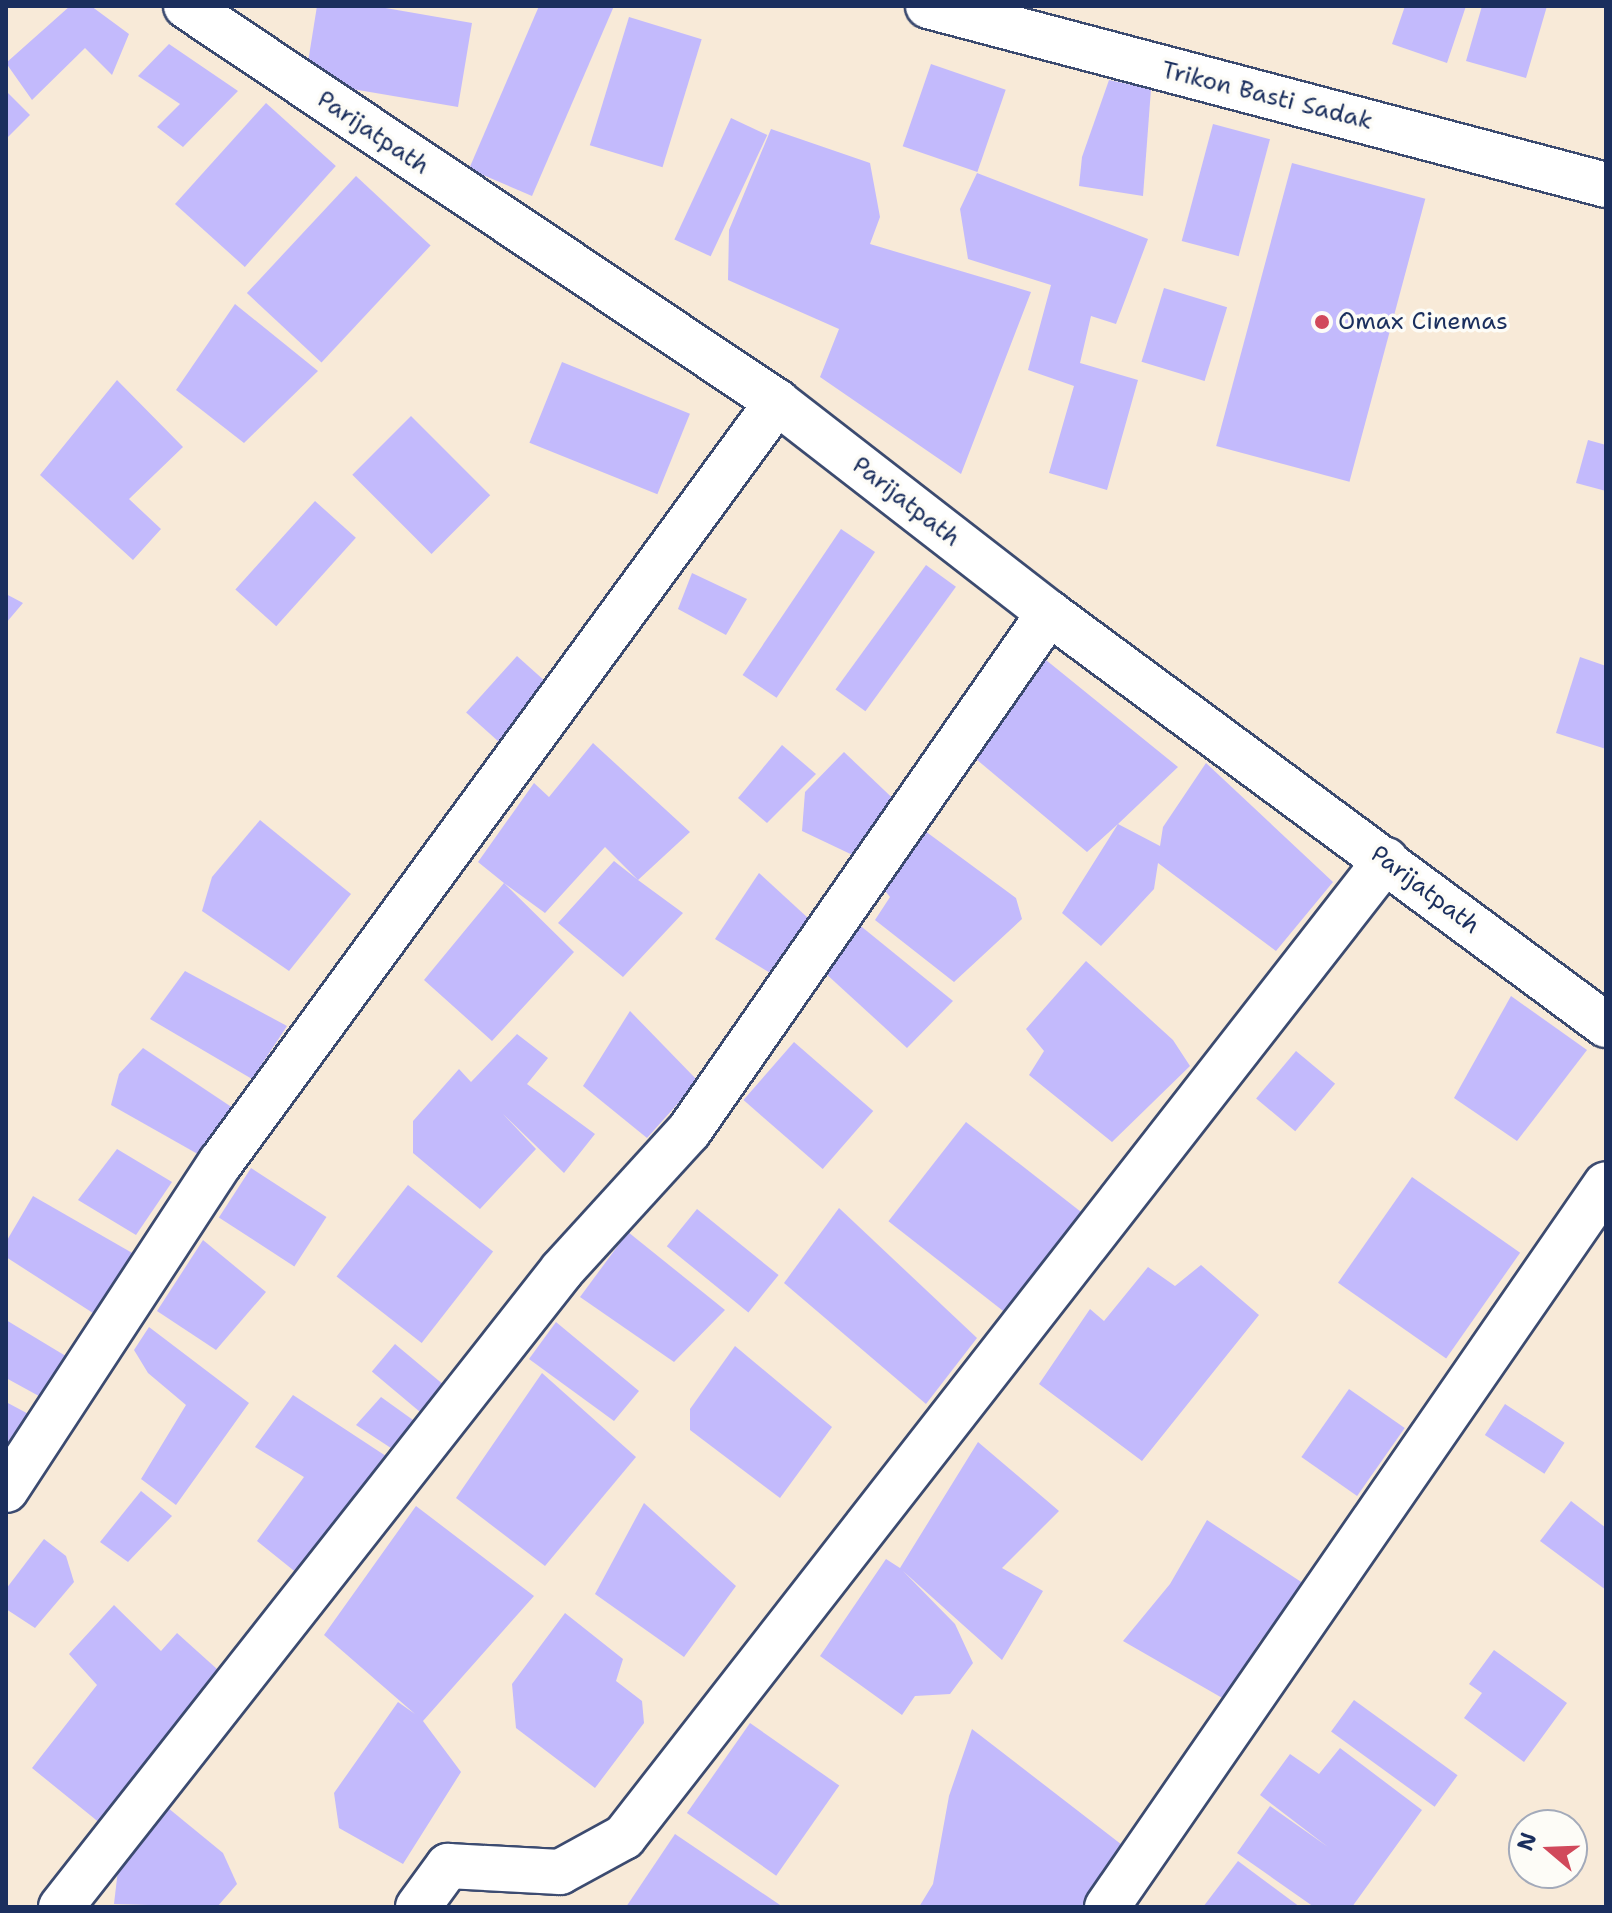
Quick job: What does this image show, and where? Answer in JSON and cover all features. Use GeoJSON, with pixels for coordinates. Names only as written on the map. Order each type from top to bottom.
{"type":"FeatureCollection","features":[{"type":"Feature","properties":{"kind":"street","name":"Parijatpath"},"geometry":{"type":"LineString","coordinates":[[186,6],[777,402],[1049,613],[1606,1025]]}},
{"type":"Feature","properties":{"kind":"street","name":"Trikon Basti Sadak"},"geometry":{"type":"LineString","coordinates":[[928,6],[1606,185]]}},
{"type":"Feature","properties":{"kind":"street"},"geometry":{"type":"LineString","coordinates":[[6,1490],[221,1162],[777,402]]}},
{"type":"Feature","properties":{"kind":"street"},"geometry":{"type":"LineString","coordinates":[[61,1907],[562,1270],[689,1131],[1049,613]]}},
{"type":"Feature","properties":{"kind":"street"},"geometry":{"type":"LineString","coordinates":[[418,1907],[448,1866],[560,1872],[624,1837],[1386,860]]}},
{"type":"Feature","properties":{"kind":"street"},"geometry":{"type":"LineString","coordinates":[[1107,1907],[1606,1184]]}},
{"type":"Feature","properties":{"kind":"building"},"geometry":{"type":"Polygon","coordinates":[[[70,6],[91,6],[129,34],[112,75],[85,48],[32,100],[6,63],[70,6]]]}},
{"type":"Feature","properties":{"kind":"building"},"geometry":{"type":"Polygon","coordinates":[[[317,6],[374,6],[472,23],[458,107],[305,81],[317,6]]]}},
{"type":"Feature","properties":{"kind":"building"},"geometry":{"type":"Polygon","coordinates":[[[539,6],[614,6],[532,196],[469,169],[539,6]]]}},
{"type":"Feature","properties":{"kind":"building"},"geometry":{"type":"Polygon","coordinates":[[[1405,6],[1466,6],[1447,63],[1392,44],[1405,6]]]}},
{"type":"Feature","properties":{"kind":"building"},"geometry":{"type":"Polygon","coordinates":[[[1482,6],[1547,6],[1526,78],[1466,61],[1482,6]]]}},
{"type":"Feature","properties":{"kind":"building"},"geometry":{"type":"Polygon","coordinates":[[[629,17],[702,39],[663,167],[590,145],[629,17]]]}},
{"type":"Feature","properties":{"kind":"building"},"geometry":{"type":"Polygon","coordinates":[[[169,44],[238,91],[183,147],[157,127],[180,104],[138,76],[169,44]]]}},
{"type":"Feature","properties":{"kind":"building"},"geometry":{"type":"Polygon","coordinates":[[[931,64],[1006,90],[977,172],[903,146],[931,64]]]}},
{"type":"Feature","properties":{"kind":"building"},"geometry":{"type":"Polygon","coordinates":[[[1109,80],[1151,89],[1143,196],[1079,186],[1082,157],[1109,80]]]}},
{"type":"Feature","properties":{"kind":"building"},"geometry":{"type":"Polygon","coordinates":[[[6,91],[30,115],[6,139],[6,91]]]}},
{"type":"Feature","properties":{"kind":"building"},"geometry":{"type":"Polygon","coordinates":[[[266,103],[336,166],[245,267],[175,204],[266,103]]]}},
{"type":"Feature","properties":{"kind":"building"},"geometry":{"type":"Polygon","coordinates":[[[731,118],[767,135],[711,256],[674,239],[731,118]]]}},
{"type":"Feature","properties":{"kind":"building"},"geometry":{"type":"Polygon","coordinates":[[[1213,124],[1270,139],[1239,256],[1182,241],[1213,124]]]}},
{"type":"Feature","properties":{"kind":"building"},"geometry":{"type":"Polygon","coordinates":[[[771,129],[870,163],[880,217],[870,244],[1031,292],[961,474],[820,377],[839,329],[728,280],[729,230],[771,129]]]}},
{"type":"Feature","properties":{"kind":"building","name":"Omax Cinemas"},"geometry":{"type":"Polygon","coordinates":[[[1292,163],[1425,199],[1349,482],[1216,446],[1292,163]]]}},
{"type":"Feature","properties":{"kind":"building"},"geometry":{"type":"Polygon","coordinates":[[[977,173],[1148,239],[1116,324],[1091,316],[1080,363],[1138,380],[1107,490],[1049,473],[1074,386],[1028,370],[1051,285],[968,259],[960,209],[977,173]]]}},
{"type":"Feature","properties":{"kind":"building"},"geometry":{"type":"Polygon","coordinates":[[[356,176],[431,246],[321,363],[247,293],[356,176]]]}},
{"type":"Feature","properties":{"kind":"building"},"geometry":{"type":"Polygon","coordinates":[[[1164,288],[1227,307],[1205,381],[1141,362],[1164,288]]]}},
{"type":"Feature","properties":{"kind":"building"},"geometry":{"type":"Polygon","coordinates":[[[235,304],[318,371],[244,443],[176,390],[235,304]]]}},
{"type":"Feature","properties":{"kind":"building"},"geometry":{"type":"Polygon","coordinates":[[[562,362],[690,414],[657,494],[529,443],[562,362]]]}},
{"type":"Feature","properties":{"kind":"building"},"geometry":{"type":"Polygon","coordinates":[[[117,380],[183,447],[129,499],[161,529],[133,560],[40,475],[117,380]]]}},
{"type":"Feature","properties":{"kind":"building"},"geometry":{"type":"Polygon","coordinates":[[[411,416],[490,495],[432,554],[352,475],[411,416]]]}},
{"type":"Feature","properties":{"kind":"building"},"geometry":{"type":"Polygon","coordinates":[[[1588,440],[1606,445],[1606,491],[1576,483],[1588,440]]]}},
{"type":"Feature","properties":{"kind":"building"},"geometry":{"type":"Polygon","coordinates":[[[315,501],[356,538],[276,626],[235,589],[315,501]]]}},
{"type":"Feature","properties":{"kind":"building"},"geometry":{"type":"Polygon","coordinates":[[[841,529],[875,552],[777,698],[743,675],[841,529]]]}},
{"type":"Feature","properties":{"kind":"building"},"geometry":{"type":"Polygon","coordinates":[[[926,565],[956,587],[865,711],[835,690],[926,565]]]}},
{"type":"Feature","properties":{"kind":"building"},"geometry":{"type":"Polygon","coordinates":[[[692,573],[747,599],[726,635],[678,609],[692,573]]]}},
{"type":"Feature","properties":{"kind":"building"},"geometry":{"type":"Polygon","coordinates":[[[6,594],[23,603],[6,623],[6,594]]]}},
{"type":"Feature","properties":{"kind":"building"},"geometry":{"type":"Polygon","coordinates":[[[517,656],[553,688],[502,745],[466,712],[517,656]]]}},
{"type":"Feature","properties":{"kind":"building"},"geometry":{"type":"Polygon","coordinates":[[[1580,657],[1606,666],[1606,749],[1556,733],[1580,657]]]}},
{"type":"Feature","properties":{"kind":"building"},"geometry":{"type":"Polygon","coordinates":[[[1046,660],[1178,767],[1087,852],[970,754],[1046,660]]]}},
{"type":"Feature","properties":{"kind":"building"},"geometry":{"type":"Polygon","coordinates":[[[593,743],[690,832],[638,880],[605,847],[545,913],[478,862],[534,783],[549,797],[593,743]]]}},
{"type":"Feature","properties":{"kind":"building"},"geometry":{"type":"Polygon","coordinates":[[[782,745],[816,774],[767,823],[738,798],[782,745]]]}},
{"type":"Feature","properties":{"kind":"building"},"geometry":{"type":"Polygon","coordinates":[[[844,752],[904,809],[861,859],[802,831],[805,792],[844,752]]]}},
{"type":"Feature","properties":{"kind":"building"},"geometry":{"type":"Polygon","coordinates":[[[1206,763],[1333,882],[1276,951],[1158,863],[1154,889],[1101,946],[1062,913],[1118,824],[1160,846],[1163,827],[1206,763]]]}},
{"type":"Feature","properties":{"kind":"building"},"geometry":{"type":"Polygon","coordinates":[[[260,820],[351,894],[289,971],[202,911],[212,877],[260,820]]]}},
{"type":"Feature","properties":{"kind":"building"},"geometry":{"type":"Polygon","coordinates":[[[921,828],[1016,898],[1022,919],[954,982],[875,920],[890,897],[874,877],[921,828]]]}},
{"type":"Feature","properties":{"kind":"building"},"geometry":{"type":"Polygon","coordinates":[[[614,861],[683,913],[623,977],[558,923],[614,861]]]}},
{"type":"Feature","properties":{"kind":"building"},"geometry":{"type":"Polygon","coordinates":[[[759,873],[820,929],[780,979],[715,939],[759,873]]]}},
{"type":"Feature","properties":{"kind":"building"},"geometry":{"type":"Polygon","coordinates":[[[504,883],[574,952],[492,1041],[424,980],[504,883]]]}},
{"type":"Feature","properties":{"kind":"building"},"geometry":{"type":"Polygon","coordinates":[[[857,923],[953,1001],[907,1048],[824,972],[857,923]]]}},
{"type":"Feature","properties":{"kind":"building"},"geometry":{"type":"Polygon","coordinates":[[[1086,961],[1173,1040],[1190,1066],[1112,1142],[1029,1075],[1044,1051],[1026,1029],[1086,961]]]}},
{"type":"Feature","properties":{"kind":"building"},"geometry":{"type":"Polygon","coordinates":[[[185,971],[287,1026],[252,1079],[150,1019],[185,971]]]}},
{"type":"Feature","properties":{"kind":"building"},"geometry":{"type":"Polygon","coordinates":[[[1511,996],[1587,1050],[1517,1141],[1454,1098],[1511,996]]]}},
{"type":"Feature","properties":{"kind":"building"},"geometry":{"type":"Polygon","coordinates":[[[630,1011],[698,1081],[647,1138],[583,1086],[630,1011]]]}},
{"type":"Feature","properties":{"kind":"building"},"geometry":{"type":"Polygon","coordinates":[[[517,1034],[548,1058],[527,1084],[595,1134],[564,1173],[503,1114],[536,1149],[480,1209],[413,1153],[413,1121],[459,1069],[471,1082],[517,1034]]]}},
{"type":"Feature","properties":{"kind":"building"},"geometry":{"type":"Polygon","coordinates":[[[794,1042],[873,1111],[823,1169],[743,1100],[794,1042]]]}},
{"type":"Feature","properties":{"kind":"building"},"geometry":{"type":"Polygon","coordinates":[[[143,1048],[239,1112],[203,1157],[111,1105],[119,1074],[143,1048]]]}},
{"type":"Feature","properties":{"kind":"building"},"geometry":{"type":"Polygon","coordinates":[[[1296,1051],[1335,1084],[1295,1131],[1256,1098],[1296,1051]]]}},
{"type":"Feature","properties":{"kind":"building"},"geometry":{"type":"Polygon","coordinates":[[[966,1122],[1090,1219],[1012,1318],[888,1221],[966,1122]]]}},
{"type":"Feature","properties":{"kind":"building"},"geometry":{"type":"Polygon","coordinates":[[[117,1149],[172,1182],[136,1235],[78,1200],[117,1149]]]}},
{"type":"Feature","properties":{"kind":"building"},"geometry":{"type":"Polygon","coordinates":[[[251,1168],[326,1217],[294,1266],[219,1217],[251,1168]]]}},
{"type":"Feature","properties":{"kind":"building"},"geometry":{"type":"Polygon","coordinates":[[[1412,1177],[1520,1253],[1446,1358],[1338,1283],[1412,1177]]]}},
{"type":"Feature","properties":{"kind":"building"},"geometry":{"type":"Polygon","coordinates":[[[408,1185],[493,1251],[422,1343],[337,1276],[408,1185]]]}},
{"type":"Feature","properties":{"kind":"building"},"geometry":{"type":"Polygon","coordinates":[[[33,1196],[134,1254],[96,1315],[6,1257],[6,1242],[33,1196]]]}},
{"type":"Feature","properties":{"kind":"building"},"geometry":{"type":"Polygon","coordinates":[[[839,1208],[977,1338],[926,1404],[784,1283],[839,1208]]]}},
{"type":"Feature","properties":{"kind":"building"},"geometry":{"type":"Polygon","coordinates":[[[697,1209],[779,1275],[748,1312],[667,1246],[697,1209]]]}},
{"type":"Feature","properties":{"kind":"building"},"geometry":{"type":"Polygon","coordinates":[[[628,1232],[725,1310],[674,1362],[580,1297],[628,1232]]]}},
{"type":"Feature","properties":{"kind":"building"},"geometry":{"type":"Polygon","coordinates":[[[203,1240],[266,1292],[216,1350],[157,1311],[203,1240]]]}},
{"type":"Feature","properties":{"kind":"building"},"geometry":{"type":"Polygon","coordinates":[[[1201,1265],[1259,1315],[1142,1461],[1039,1384],[1090,1309],[1104,1321],[1148,1267],[1175,1286],[1201,1265]]]}},
{"type":"Feature","properties":{"kind":"building"},"geometry":{"type":"Polygon","coordinates":[[[6,1320],[74,1361],[48,1401],[6,1378],[6,1320]]]}},
{"type":"Feature","properties":{"kind":"building"},"geometry":{"type":"Polygon","coordinates":[[[556,1322],[639,1391],[614,1421],[529,1359],[556,1322]]]}},
{"type":"Feature","properties":{"kind":"building"},"geometry":{"type":"Polygon","coordinates":[[[149,1327],[249,1403],[176,1505],[141,1479],[186,1405],[148,1373],[134,1350],[149,1327]]]}},
{"type":"Feature","properties":{"kind":"building"},"geometry":{"type":"Polygon","coordinates":[[[395,1344],[449,1389],[425,1417],[372,1372],[395,1344]]]}},
{"type":"Feature","properties":{"kind":"building"},"geometry":{"type":"Polygon","coordinates":[[[735,1346],[832,1427],[780,1498],[690,1430],[690,1409],[735,1346]]]}},
{"type":"Feature","properties":{"kind":"building"},"geometry":{"type":"Polygon","coordinates":[[[542,1373],[636,1457],[545,1566],[456,1498],[542,1373]]]}},
{"type":"Feature","properties":{"kind":"building"},"geometry":{"type":"Polygon","coordinates":[[[1349,1389],[1405,1428],[1357,1496],[1301,1457],[1349,1389]]]}},
{"type":"Feature","properties":{"kind":"building"},"geometry":{"type":"Polygon","coordinates":[[[293,1395],[395,1462],[298,1574],[257,1541],[304,1477],[255,1447],[293,1395]]]}},
{"type":"Feature","properties":{"kind":"building"},"geometry":{"type":"Polygon","coordinates":[[[381,1397],[427,1430],[406,1458],[356,1425],[381,1397]]]}},
{"type":"Feature","properties":{"kind":"building"},"geometry":{"type":"Polygon","coordinates":[[[6,1402],[36,1418],[6,1454],[6,1402]]]}},
{"type":"Feature","properties":{"kind":"building"},"geometry":{"type":"Polygon","coordinates":[[[1505,1404],[1565,1443],[1544,1474],[1485,1435],[1505,1404]]]}},
{"type":"Feature","properties":{"kind":"building"},"geometry":{"type":"Polygon","coordinates":[[[978,1442],[1059,1511],[1002,1568],[1043,1591],[1002,1660],[903,1571],[955,1624],[973,1663],[950,1694],[915,1696],[902,1715],[820,1656],[886,1559],[900,1568],[978,1442]]]}},
{"type":"Feature","properties":{"kind":"building"},"geometry":{"type":"Polygon","coordinates":[[[141,1491],[172,1516],[128,1562],[100,1542],[141,1491]]]}},
{"type":"Feature","properties":{"kind":"building"},"geometry":{"type":"Polygon","coordinates":[[[1571,1501],[1606,1528],[1606,1590],[1540,1541],[1571,1501]]]}},
{"type":"Feature","properties":{"kind":"building"},"geometry":{"type":"Polygon","coordinates":[[[644,1503],[736,1586],[684,1657],[595,1594],[644,1503]]]}},
{"type":"Feature","properties":{"kind":"building"},"geometry":{"type":"Polygon","coordinates":[[[416,1506],[534,1596],[423,1721],[461,1772],[403,1864],[339,1828],[334,1793],[398,1702],[415,1714],[324,1635],[416,1506]]]}},
{"type":"Feature","properties":{"kind":"building"},"geometry":{"type":"Polygon","coordinates":[[[1207,1520],[1315,1591],[1260,1641],[1224,1699],[1123,1641],[1170,1584],[1207,1520]]]}},
{"type":"Feature","properties":{"kind":"building"},"geometry":{"type":"Polygon","coordinates":[[[44,1539],[66,1556],[74,1582],[35,1628],[6,1609],[6,1589],[44,1539]]]}},
{"type":"Feature","properties":{"kind":"building"},"geometry":{"type":"Polygon","coordinates":[[[114,1605],[161,1651],[177,1633],[227,1678],[106,1828],[32,1768],[97,1685],[69,1654],[114,1605]]]}},
{"type":"Feature","properties":{"kind":"building"},"geometry":{"type":"Polygon","coordinates":[[[565,1613],[623,1659],[616,1681],[642,1701],[644,1723],[595,1788],[516,1728],[512,1684],[565,1613]]]}},
{"type":"Feature","properties":{"kind":"building"},"geometry":{"type":"Polygon","coordinates":[[[1494,1650],[1567,1703],[1524,1762],[1464,1718],[1482,1693],[1469,1684],[1494,1650]]]}},
{"type":"Feature","properties":{"kind":"building"},"geometry":{"type":"Polygon","coordinates":[[[1354,1700],[1458,1775],[1435,1807],[1331,1732],[1354,1700]]]}},
{"type":"Feature","properties":{"kind":"building"},"geometry":{"type":"Polygon","coordinates":[[[750,1723],[839,1786],[776,1876],[687,1813],[750,1723]]]}},
{"type":"Feature","properties":{"kind":"building"},"geometry":{"type":"Polygon","coordinates":[[[972,1729],[1126,1848],[1082,1907],[919,1907],[933,1884],[949,1796],[972,1729]]]}},
{"type":"Feature","properties":{"kind":"building"},"geometry":{"type":"Polygon","coordinates":[[[1340,1748],[1422,1810],[1352,1907],[1314,1907],[1237,1853],[1270,1806],[1328,1847],[1260,1795],[1290,1754],[1319,1774],[1340,1748]]]}},
{"type":"Feature","properties":{"kind":"building"},"geometry":{"type":"Polygon","coordinates":[[[162,1803],[223,1853],[237,1884],[217,1907],[114,1904],[119,1861],[162,1803]]]}},
{"type":"Feature","properties":{"kind":"building"},"geometry":{"type":"Polygon","coordinates":[[[675,1834],[783,1907],[626,1907],[675,1834]]]}},
{"type":"Feature","properties":{"kind":"building"},"geometry":{"type":"Polygon","coordinates":[[[1238,1861],[1300,1907],[1203,1907],[1238,1861]]]}},
{"type":"Feature","properties":{"kind":"place","name":"Omax Cinemas"},"geometry":{"type":"Point","coordinates":[1322,322]}}]}
